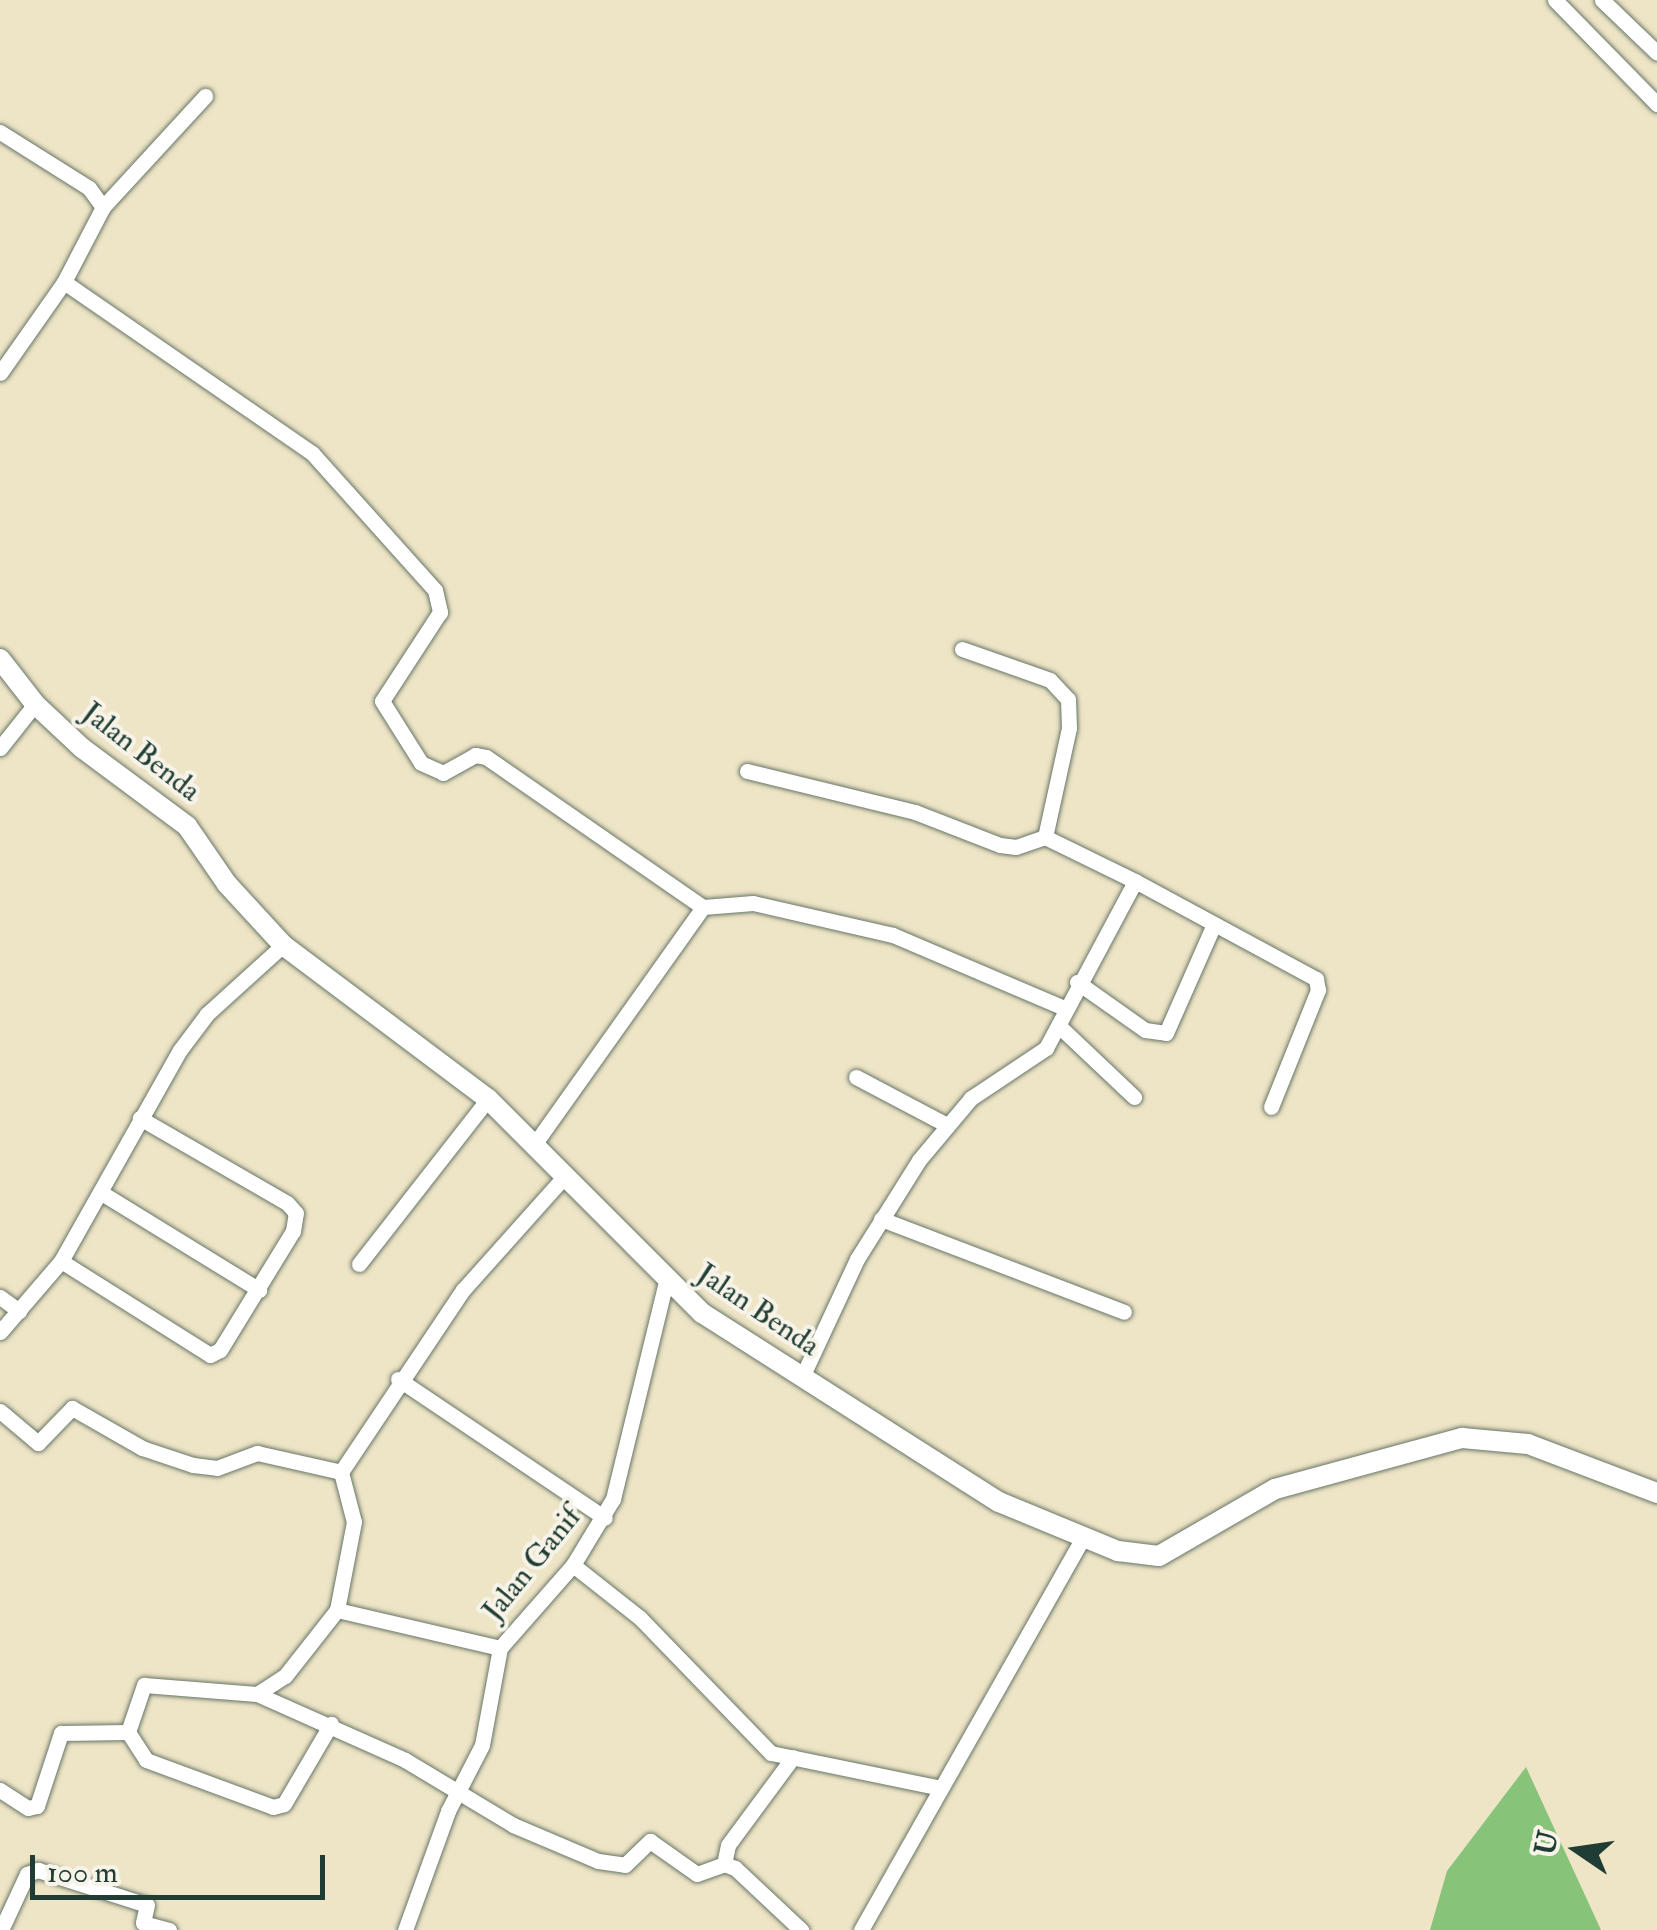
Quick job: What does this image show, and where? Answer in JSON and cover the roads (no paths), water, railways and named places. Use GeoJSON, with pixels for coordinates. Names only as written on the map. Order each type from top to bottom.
{"type":"FeatureCollection","features":[{"type":"Feature","properties":{"kind":"street"},"geometry":{"type":"LineString","coordinates":[[1556,0],[1657,104]]}},
{"type":"Feature","properties":{"kind":"street"},"geometry":{"type":"LineString","coordinates":[[1602,0],[1657,53]]}},
{"type":"Feature","properties":{"kind":"street"},"geometry":{"type":"LineString","coordinates":[[0,373],[64,282],[103,208],[205,96]]}},
{"type":"Feature","properties":{"kind":"street"},"geometry":{"type":"LineString","coordinates":[[0,132],[89,188],[103,208]]}},
{"type":"Feature","properties":{"kind":"street"},"geometry":{"type":"LineString","coordinates":[[64,282],[312,454],[435,590],[440,612],[382,701],[421,763],[444,773],[476,755],[486,757],[703,907],[764,905],[893,935],[1064,1008]]}},
{"type":"Feature","properties":{"kind":"street"},"geometry":{"type":"LineString","coordinates":[[962,649],[1050,680],[1068,699],[1070,728],[1045,836]]}},
{"type":"Feature","properties":{"kind":"street","name":"Jalan Benda"},"geometry":{"type":"LineString","coordinates":[[0,659],[34,704],[187,826],[227,884],[284,945],[488,1099],[536,1142],[666,1282],[802,1378],[999,1502],[1118,1551],[1160,1556],[1275,1488],[1462,1438],[1528,1444],[1657,1493]]}},
{"type":"Feature","properties":{"kind":"street"},"geometry":{"type":"LineString","coordinates":[[0,748],[34,704]]}},
{"type":"Feature","properties":{"kind":"street"},"geometry":{"type":"LineString","coordinates":[[747,771],[915,812],[1000,845],[1016,847],[1045,836],[1316,979],[1318,990],[1271,1107]]}},
{"type":"Feature","properties":{"kind":"street"},"geometry":{"type":"LineString","coordinates":[[802,1378],[881,1219],[972,1098],[1046,1048],[1060,1027],[1077,982],[1135,881]]}},
{"type":"Feature","properties":{"kind":"street"},"geometry":{"type":"LineString","coordinates":[[536,1142],[703,907]]}},
{"type":"Feature","properties":{"kind":"street"},"geometry":{"type":"LineString","coordinates":[[1077,982],[1145,1030],[1166,1033],[1214,924]]}},
{"type":"Feature","properties":{"kind":"street"},"geometry":{"type":"LineString","coordinates":[[0,1332],[61,1261],[140,1118],[206,1014],[284,945]]}},
{"type":"Feature","properties":{"kind":"street"},"geometry":{"type":"LineString","coordinates":[[1060,1027],[1134,1097]]}},
{"type":"Feature","properties":{"kind":"street"},"geometry":{"type":"LineString","coordinates":[[856,1078],[948,1125]]}},
{"type":"Feature","properties":{"kind":"street"},"geometry":{"type":"LineString","coordinates":[[359,1264],[488,1099]]}},
{"type":"Feature","properties":{"kind":"street"},"geometry":{"type":"LineString","coordinates":[[61,1261],[210,1356],[259,1290],[293,1231],[296,1212],[140,1118]]}},
{"type":"Feature","properties":{"kind":"street"},"geometry":{"type":"LineString","coordinates":[[257,1694],[285,1676],[337,1610],[354,1522],[341,1472],[398,1379],[463,1290],[566,1176]]}},
{"type":"Feature","properties":{"kind":"street"},"geometry":{"type":"LineString","coordinates":[[100,1192],[259,1290]]}},
{"type":"Feature","properties":{"kind":"street"},"geometry":{"type":"LineString","coordinates":[[881,1219],[1124,1312]]}},
{"type":"Feature","properties":{"kind":"street","name":"Jalan Ganif"},"geometry":{"type":"LineString","coordinates":[[404,1930],[482,1745],[500,1648],[573,1565],[605,1518],[666,1282]]}},
{"type":"Feature","properties":{"kind":"street"},"geometry":{"type":"LineString","coordinates":[[0,1297],[19,1310]]}},
{"type":"Feature","properties":{"kind":"street"},"geometry":{"type":"LineString","coordinates":[[398,1379],[605,1518]]}},
{"type":"Feature","properties":{"kind":"street"},"geometry":{"type":"LineString","coordinates":[[0,1411],[38,1444],[72,1408],[142,1448],[193,1466],[217,1468],[257,1453],[341,1472]]}},
{"type":"Feature","properties":{"kind":"street"},"geometry":{"type":"LineString","coordinates":[[861,1930],[936,1787],[1082,1538]]}},
{"type":"Feature","properties":{"kind":"street"},"geometry":{"type":"LineString","coordinates":[[573,1565],[644,1622],[771,1752],[936,1787]]}},
{"type":"Feature","properties":{"kind":"street"},"geometry":{"type":"LineString","coordinates":[[337,1610],[500,1648]]}},
{"type":"Feature","properties":{"kind":"street"},"geometry":{"type":"LineString","coordinates":[[330,1724],[284,1804],[273,1807],[160,1767],[137,1752],[128,1732],[140,1692],[152,1682],[257,1694],[330,1724],[461,1790],[513,1825],[616,1866],[650,1841],[698,1874],[724,1864]]}},
{"type":"Feature","properties":{"kind":"street"},"geometry":{"type":"LineString","coordinates":[[0,1790],[28,1808],[37,1806],[61,1732],[128,1732]]}},
{"type":"Feature","properties":{"kind":"street"},"geometry":{"type":"LineString","coordinates":[[724,1864],[728,1845],[793,1758]]}},
{"type":"Feature","properties":{"kind":"street"},"geometry":{"type":"LineString","coordinates":[[724,1864],[791,1926]]}},
{"type":"Feature","properties":{"kind":"street"},"geometry":{"type":"LineString","coordinates":[[1,1930],[27,1874],[38,1870],[147,1905],[143,1923],[169,1930]]}}]}
